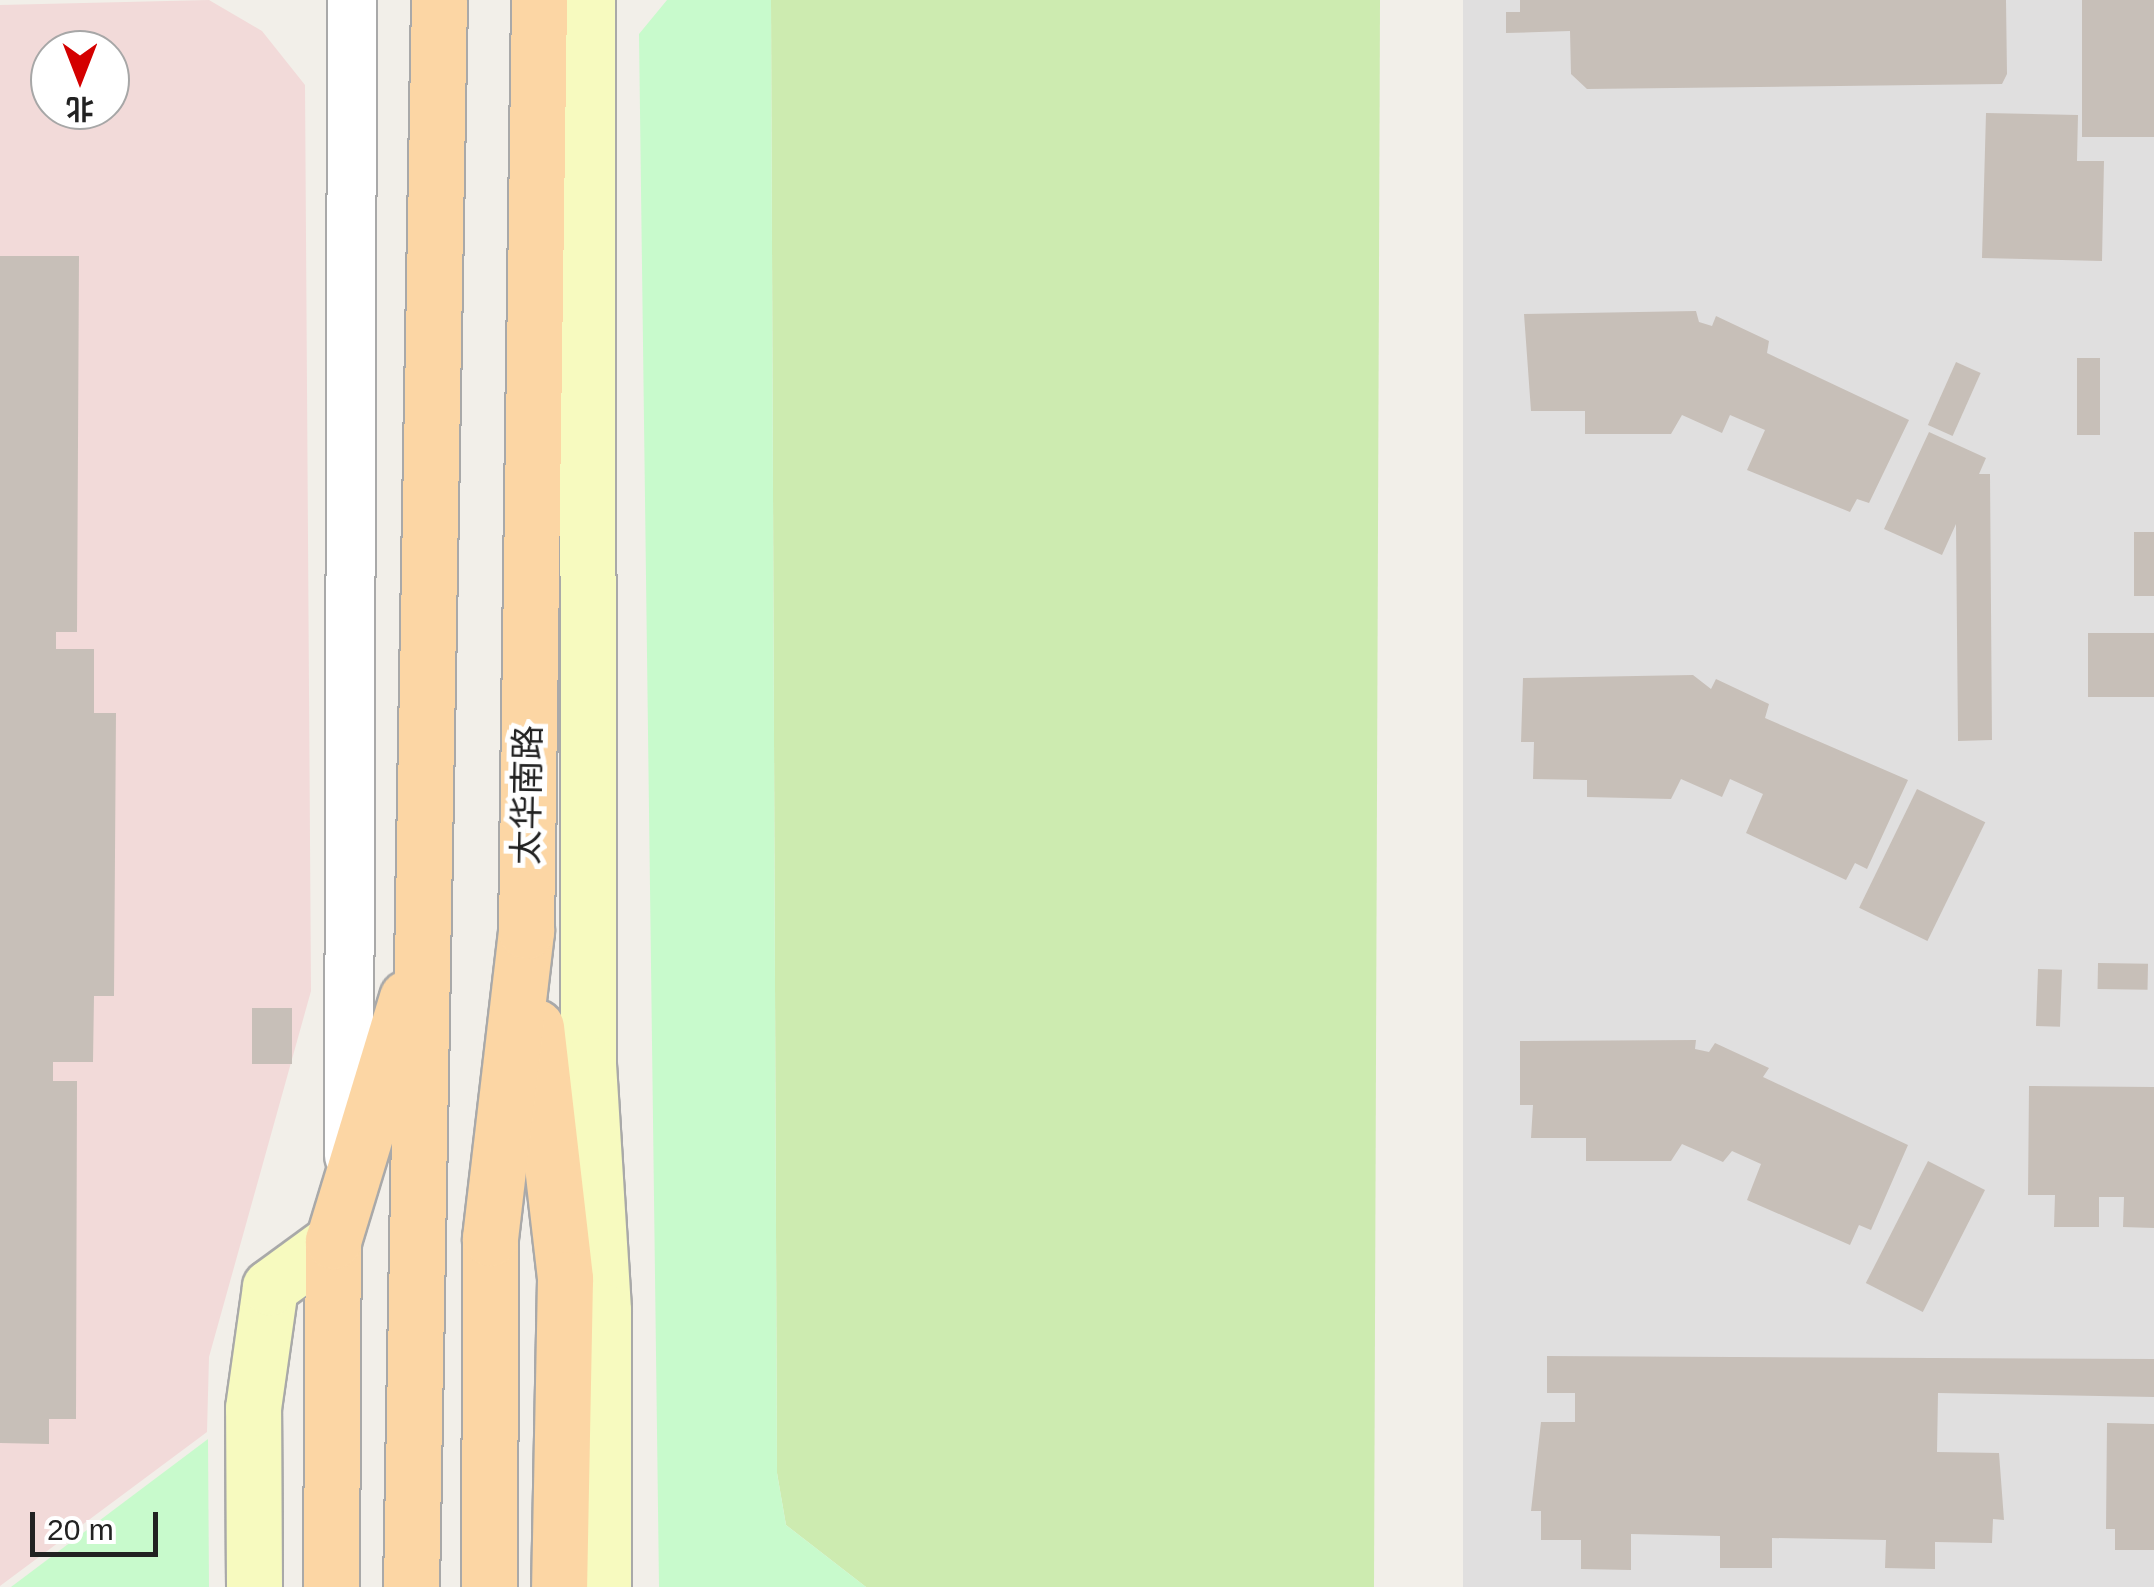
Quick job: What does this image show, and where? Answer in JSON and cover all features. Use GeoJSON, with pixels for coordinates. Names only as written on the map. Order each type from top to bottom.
{"type":"FeatureCollection","features":[{"type":"Feature","properties":{"kind":"main road"},"geometry":{"type":"LineString","coordinates":[[411,1587],[426,933],[439,0]]}},
{"type":"Feature","properties":{"kind":"main road","name":"太华南路"},"geometry":{"type":"LineString","coordinates":[[489,1587],[490,1238],[526,931],[539,0]]}},
{"type":"Feature","properties":{"kind":"main road"},"geometry":{"type":"LineString","coordinates":[[586,0],[588,1064],[603,1311],[603,1587]]}},
{"type":"Feature","properties":{"kind":"main road"},"geometry":{"type":"LineString","coordinates":[[526,931],[565,1279],[559,1587]]}},
{"type":"Feature","properties":{"kind":"main road"},"geometry":{"type":"LineString","coordinates":[[330,1587],[333,1241],[426,933]]}},
{"type":"Feature","properties":{"kind":"main road"},"geometry":{"type":"LineString","coordinates":[[254,1587],[253,1408],[270,1287],[333,1241]]}},
{"type":"Feature","properties":{"kind":"street"},"geometry":{"type":"LineString","coordinates":[[349,1186],[352,0]]}},
{"type":"Feature","properties":{"kind":"shaded area"},"geometry":{"type":"Polygon","coordinates":[[[209,0],[262,31],[305,85],[311,991],[209,1357],[207,1432],[0,1586],[0,5],[209,0]]]}},
{"type":"Feature","properties":{"kind":"shaded area"},"geometry":{"type":"Polygon","coordinates":[[[1463,0],[2154,0],[2154,1587],[1463,1587],[1463,0]]]}},
{"type":"Feature","properties":{"kind":"green space"},"geometry":{"type":"Polygon","coordinates":[[[667,0],[771,0],[777,1473],[786,1525],[866,1587],[659,1587],[639,34],[667,0]]]}},
{"type":"Feature","properties":{"kind":"green space"},"geometry":{"type":"Polygon","coordinates":[[[771,0],[1380,0],[1374,1587],[866,1587],[786,1525],[777,1473],[771,0]]]}},
{"type":"Feature","properties":{"kind":"green space"},"geometry":{"type":"Polygon","coordinates":[[[208,1439],[209,1587],[11,1587],[208,1439]]]}},
{"type":"Feature","properties":{"kind":"building"},"geometry":{"type":"Polygon","coordinates":[[[1520,0],[2006,0],[2007,74],[2002,84],[1587,89],[1571,74],[1570,31],[1506,33],[1506,12],[1520,12],[1520,0]]]}},
{"type":"Feature","properties":{"kind":"building"},"geometry":{"type":"Polygon","coordinates":[[[2082,0],[2154,0],[2154,137],[2082,137],[2082,0]]]}},
{"type":"Feature","properties":{"kind":"building"},"geometry":{"type":"Polygon","coordinates":[[[1986,113],[2078,115],[2077,161],[2104,161],[2102,261],[1982,258],[1986,113]]]}},
{"type":"Feature","properties":{"kind":"building"},"geometry":{"type":"Polygon","coordinates":[[[0,256],[79,256],[77,632],[56,632],[56,649],[94,649],[94,713],[116,713],[114,996],[94,996],[93,1062],[53,1062],[53,1081],[77,1081],[76,1419],[49,1419],[49,1444],[0,1443],[0,256]]]}},
{"type":"Feature","properties":{"kind":"building"},"geometry":{"type":"Polygon","coordinates":[[[1696,311],[1699,322],[1712,326],[1716,316],[1769,341],[1767,353],[1909,420],[1869,503],[1857,499],[1850,512],[1747,470],[1765,430],[1730,415],[1722,433],[1682,415],[1671,434],[1585,434],[1585,411],[1531,411],[1524,314],[1696,311]]]}},
{"type":"Feature","properties":{"kind":"building"},"geometry":{"type":"Polygon","coordinates":[[[2077,358],[2100,358],[2100,435],[2077,435],[2077,358]]]}},
{"type":"Feature","properties":{"kind":"building"},"geometry":{"type":"Polygon","coordinates":[[[1956,362],[1981,373],[1953,436],[1928,425],[1956,362]]]}},
{"type":"Feature","properties":{"kind":"building"},"geometry":{"type":"Polygon","coordinates":[[[1929,432],[1986,458],[1979,474],[1990,474],[1992,740],[1958,741],[1956,524],[1942,555],[1884,529],[1929,432]]]}},
{"type":"Feature","properties":{"kind":"building"},"geometry":{"type":"Polygon","coordinates":[[[2134,532],[2154,532],[2154,596],[2134,596],[2134,532]]]}},
{"type":"Feature","properties":{"kind":"building"},"geometry":{"type":"Polygon","coordinates":[[[2088,633],[2154,633],[2154,697],[2088,697],[2088,633]]]}},
{"type":"Feature","properties":{"kind":"building"},"geometry":{"type":"Polygon","coordinates":[[[1693,675],[1711,689],[1716,679],[1769,704],[1765,718],[1908,780],[1867,869],[1855,863],[1846,880],[1746,833],[1763,794],[1730,779],[1722,797],[1681,779],[1671,799],[1587,797],[1587,780],[1533,779],[1534,742],[1521,742],[1523,678],[1693,675]]]}},
{"type":"Feature","properties":{"kind":"building"},"geometry":{"type":"Polygon","coordinates":[[[1917,789],[1985,822],[1927,941],[1859,908],[1917,789]]]}},
{"type":"Feature","properties":{"kind":"building"},"geometry":{"type":"Polygon","coordinates":[[[2098,963],[2148,964],[2148,990],[2098,989],[2098,963]]]}},
{"type":"Feature","properties":{"kind":"building"},"geometry":{"type":"Polygon","coordinates":[[[2038,969],[2062,970],[2060,1027],[2036,1026],[2038,969]]]}},
{"type":"Feature","properties":{"kind":"building"},"geometry":{"type":"Polygon","coordinates":[[[252,1008],[292,1008],[292,1064],[252,1064],[252,1008]]]}},
{"type":"Feature","properties":{"kind":"building"},"geometry":{"type":"Polygon","coordinates":[[[1696,1040],[1695,1049],[1709,1052],[1715,1043],[1769,1068],[1763,1077],[1908,1145],[1871,1230],[1859,1225],[1850,1245],[1747,1200],[1761,1164],[1732,1151],[1723,1162],[1682,1144],[1671,1161],[1586,1161],[1586,1138],[1531,1138],[1533,1105],[1520,1105],[1520,1041],[1696,1040]]]}},
{"type":"Feature","properties":{"kind":"building"},"geometry":{"type":"Polygon","coordinates":[[[2029,1086],[2154,1087],[2154,1228],[2123,1227],[2124,1197],[2099,1197],[2099,1227],[2054,1227],[2055,1195],[2028,1195],[2029,1086]]]}},
{"type":"Feature","properties":{"kind":"building"},"geometry":{"type":"Polygon","coordinates":[[[1928,1161],[1985,1190],[1923,1312],[1866,1283],[1928,1161]]]}},
{"type":"Feature","properties":{"kind":"building"},"geometry":{"type":"Polygon","coordinates":[[[1547,1356],[2154,1359],[2154,1397],[1938,1393],[1937,1452],[1999,1453],[2004,1520],[1993,1519],[1992,1543],[1935,1542],[1935,1569],[1885,1568],[1886,1540],[1772,1538],[1772,1568],[1720,1568],[1720,1536],[1631,1534],[1631,1570],[1581,1569],[1581,1540],[1541,1540],[1541,1511],[1531,1511],[1541,1422],[1575,1422],[1575,1393],[1547,1393],[1547,1356]]]}},
{"type":"Feature","properties":{"kind":"building"},"geometry":{"type":"Polygon","coordinates":[[[2107,1423],[2154,1424],[2154,1550],[2115,1550],[2115,1529],[2106,1529],[2107,1423]]]}}]}
